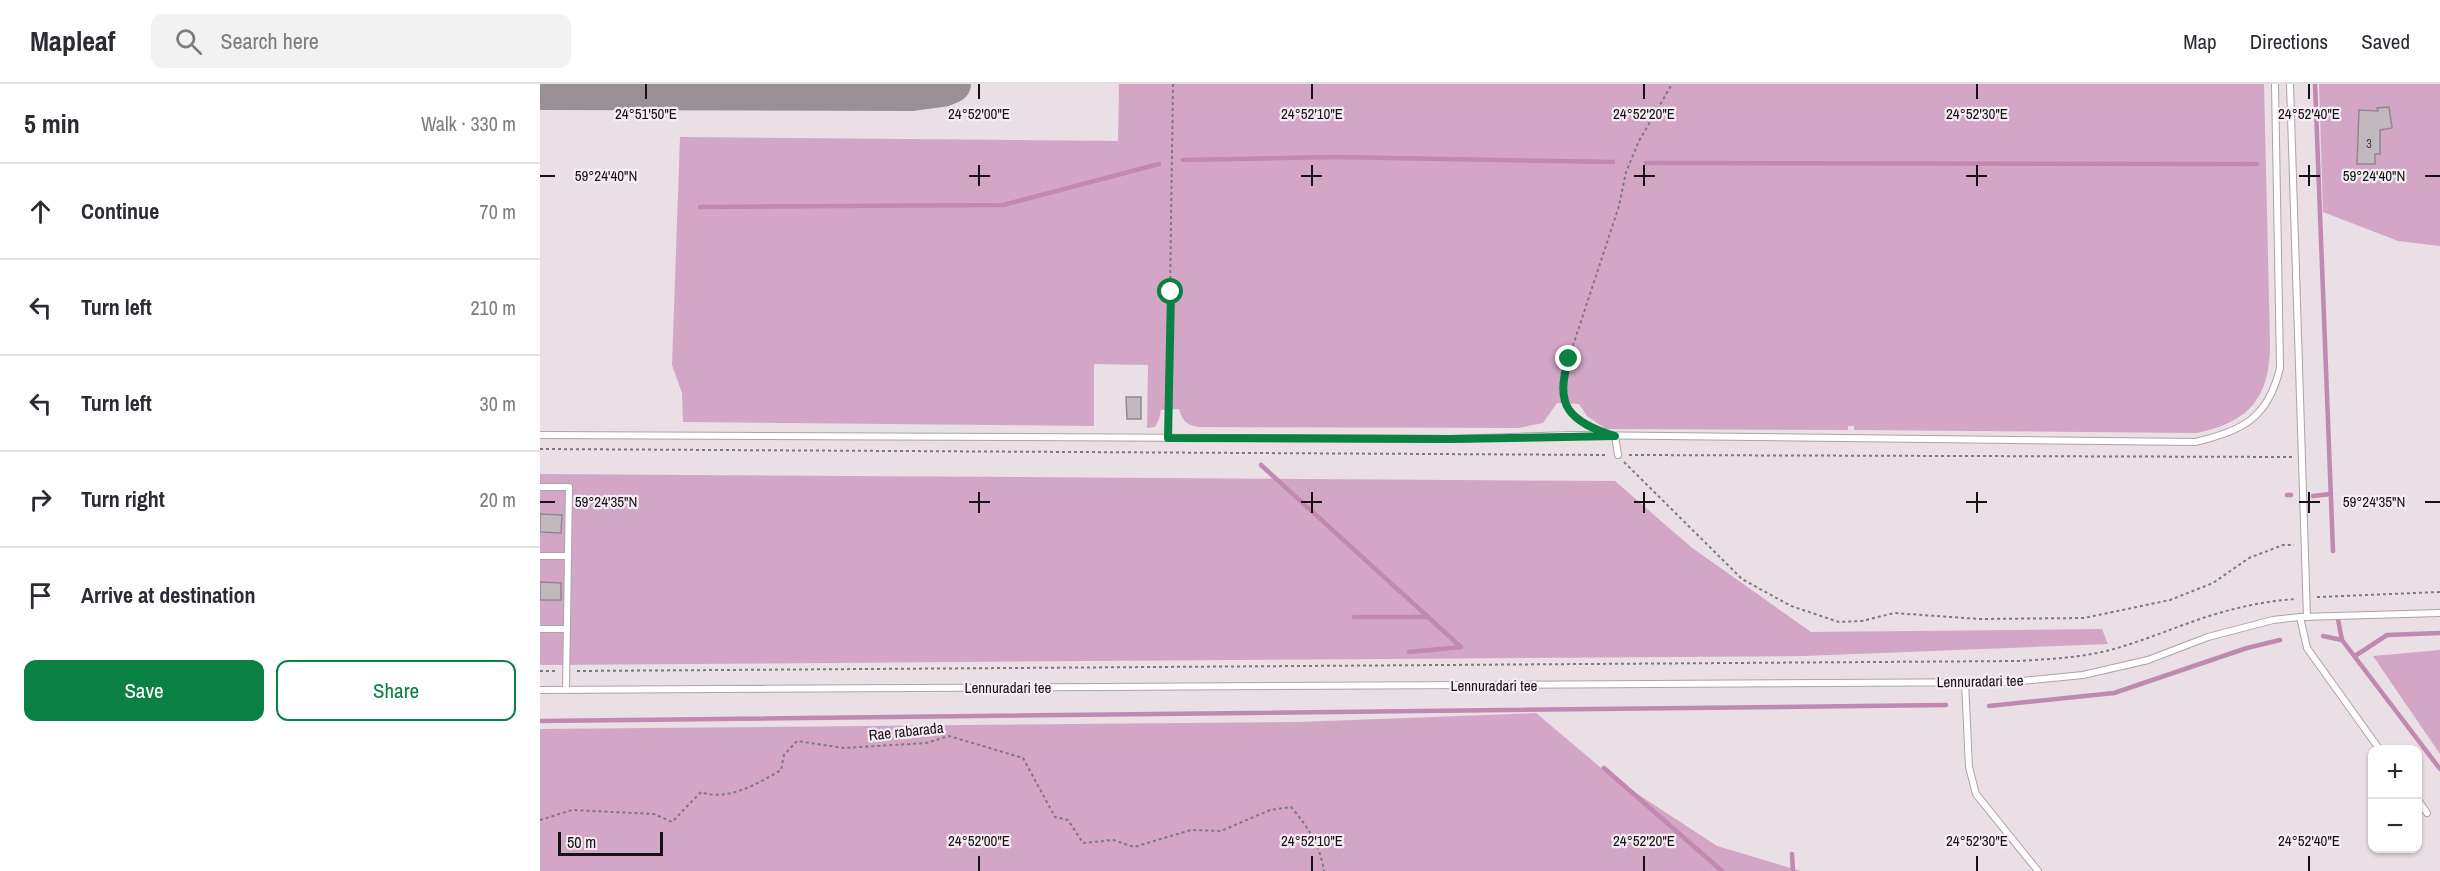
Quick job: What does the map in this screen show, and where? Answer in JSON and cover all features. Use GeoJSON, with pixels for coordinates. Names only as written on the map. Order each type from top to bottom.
{"type":"FeatureCollection","features":[{"type":"Feature","properties":{"kind":"lane"},"geometry":{"type":"LineString","coordinates":[[540,435],[1451,439],[1615,436],[2195,442],[2231,433],[2246,425],[2275,389],[2280,368],[2275,84]]}},
{"type":"Feature","properties":{"kind":"lane"},"geometry":{"type":"LineString","coordinates":[[2290,84],[2305,545],[2306,598],[2303,617],[2307,648],[2376,745]]}},
{"type":"Feature","properties":{"kind":"lane"},"geometry":{"type":"LineString","coordinates":[[1615,436],[1618,455]]}},
{"type":"Feature","properties":{"kind":"lane"},"geometry":{"type":"LineString","coordinates":[[540,487],[569,487],[566,690]]}},
{"type":"Feature","properties":{"kind":"lane"},"geometry":{"type":"LineString","coordinates":[[540,556],[568,556]]}},
{"type":"Feature","properties":{"kind":"lane","name":"Lennuradari tee"},"geometry":{"type":"LineString","coordinates":[[540,690],[2012,682],[2084,675],[2148,660],[2244,626],[2303,617],[2440,613]]}},
{"type":"Feature","properties":{"kind":"lane"},"geometry":{"type":"LineString","coordinates":[[540,629],[567,629]]}},
{"type":"Feature","properties":{"kind":"lane"},"geometry":{"type":"LineString","coordinates":[[1965,682],[1969,767],[1976,794],[2038,871]]}},
{"type":"Feature","properties":{"kind":"lane"},"geometry":{"type":"LineString","coordinates":[[2422,806],[2427,813]]}},
{"type":"Feature","properties":{"kind":"path"},"geometry":{"type":"LineString","coordinates":[[1168,438],[1173,84]]}},
{"type":"Feature","properties":{"kind":"path"},"geometry":{"type":"LineString","coordinates":[[1590,428],[1573,414],[1563,400],[1563,376],[1619,206],[1626,172],[1638,141],[1672,84]]}},
{"type":"Feature","properties":{"kind":"path"},"geometry":{"type":"LineString","coordinates":[[540,449],[2301,457]]}},
{"type":"Feature","properties":{"kind":"path"},"geometry":{"type":"LineString","coordinates":[[1618,455],[1742,579],[1791,606],[1839,622],[1862,621],[1894,614],[1979,619],[2084,618],[2170,600],[2213,583],[2249,558],[2283,545],[2305,545]]}},
{"type":"Feature","properties":{"kind":"path"},"geometry":{"type":"LineString","coordinates":[[540,671],[2018,661],[2070,658],[2110,650],[2199,619],[2269,601],[2440,592]]}},
{"type":"Feature","properties":{"kind":"path","name":"Rae rabarada"},"geometry":{"type":"LineString","coordinates":[[540,819],[572,810],[654,814],[672,822],[701,792],[713,797],[755,785],[781,770],[784,755],[796,741],[844,748],[926,743],[949,736],[1023,758],[1055,817],[1068,820],[1083,843],[1113,840],[1134,847],[1191,830],[1221,831],[1270,810],[1291,807],[1309,829],[1322,853],[1324,871]]}},
{"type":"Feature","properties":{"kind":"shaded area"},"geometry":{"type":"Polygon","coordinates":[[[1119,84],[2264,84],[2270,344],[2266,379],[2261,393],[2243,414],[2230,422],[2197,433],[1854,430],[1854,426],[1848,426],[1848,430],[1606,429],[1587,416],[1579,404],[1557,403],[1543,423],[1518,428],[1199,427],[1186,422],[1179,409],[1161,410],[1155,427],[1147,428],[1148,365],[1094,364],[1094,426],[683,422],[682,393],[672,365],[680,137],[1118,141],[1119,84]]]}},
{"type":"Feature","properties":{"kind":"shaded area"},"geometry":{"type":"Polygon","coordinates":[[[2319,84],[2440,84],[2440,246],[2398,241],[2323,212],[2319,84]]]}},
{"type":"Feature","properties":{"kind":"shaded area"},"geometry":{"type":"Polygon","coordinates":[[[540,474],[1615,481],[1691,547],[1811,632],[2102,629],[2108,644],[1804,656],[540,665],[540,474]]]}},
{"type":"Feature","properties":{"kind":"shaded area"},"geometry":{"type":"Polygon","coordinates":[[[2440,650],[2440,754],[2373,656],[2440,650]]]}},
{"type":"Feature","properties":{"kind":"shaded area"},"geometry":{"type":"Polygon","coordinates":[[[1536,713],[1613,778],[1717,846],[1801,871],[540,871],[540,729],[1299,722],[1536,713]]]}},
{"type":"Feature","properties":{"kind":"building"},"geometry":{"type":"Polygon","coordinates":[[[2389,107],[2392,128],[2380,130],[2380,154],[2375,154],[2375,164],[2357,164],[2359,110],[2378,111],[2377,108],[2389,107]]]}},
{"type":"Feature","properties":{"kind":"building"},"geometry":{"type":"Polygon","coordinates":[[[1126,397],[1141,397],[1141,419],[1127,419],[1126,397]]]}},
{"type":"Feature","properties":{"kind":"building"},"geometry":{"type":"Polygon","coordinates":[[[540,514],[562,515],[561,533],[540,532],[540,514]]]}},
{"type":"Feature","properties":{"kind":"building"},"geometry":{"type":"Polygon","coordinates":[[[540,582],[561,583],[561,600],[540,600],[540,582]]]}},
{"type":"Feature","properties":{"kind":"waterway"},"geometry":{"type":"LineString","coordinates":[[2315,84],[2333,551]]}},
{"type":"Feature","properties":{"kind":"waterway"},"geometry":{"type":"LineString","coordinates":[[1183,160],[1336,157],[1613,162]]}},
{"type":"Feature","properties":{"kind":"waterway"},"geometry":{"type":"LineString","coordinates":[[1646,163],[2257,164]]}},
{"type":"Feature","properties":{"kind":"waterway"},"geometry":{"type":"LineString","coordinates":[[700,207],[1003,205],[1159,164]]}},
{"type":"Feature","properties":{"kind":"waterway"},"geometry":{"type":"LineString","coordinates":[[1261,465],[1461,647],[1409,652]]}},
{"type":"Feature","properties":{"kind":"waterway"},"geometry":{"type":"LineString","coordinates":[[2313,496],[2331,494]]}},
{"type":"Feature","properties":{"kind":"waterway"},"geometry":{"type":"LineString","coordinates":[[1354,617],[1428,617]]}},
{"type":"Feature","properties":{"kind":"waterway"},"geometry":{"type":"LineString","coordinates":[[2338,619],[2342,640],[2440,769]]}},
{"type":"Feature","properties":{"kind":"waterway"},"geometry":{"type":"LineString","coordinates":[[2355,656],[2387,635],[2440,633]]}},
{"type":"Feature","properties":{"kind":"waterway"},"geometry":{"type":"LineString","coordinates":[[2323,636],[2342,640]]}},
{"type":"Feature","properties":{"kind":"waterway"},"geometry":{"type":"LineString","coordinates":[[1989,706],[2114,693],[2247,648],[2280,640]]}},
{"type":"Feature","properties":{"kind":"waterway"},"geometry":{"type":"LineString","coordinates":[[540,721],[1946,705]]}},
{"type":"Feature","properties":{"kind":"waterway"},"geometry":{"type":"LineString","coordinates":[[1604,768],[1722,871]]}},
{"type":"Feature","properties":{"kind":"waterway"},"geometry":{"type":"LineString","coordinates":[[1792,854],[1793,871]]}},
{"type":"Feature","properties":{"kind":"taxiway"},"geometry":{"type":"LineString","coordinates":[[540,91],[912,92],[942,88],[952,84]]}},
{"type":"Feature","properties":{"kind":"route"},"geometry":{"type":"LineString","coordinates":[[1171,292],[1168,438],[1451,439],[1615,436],[1590,428],[1573,414],[1563,400],[1563,376],[1569,359]]}}]}
